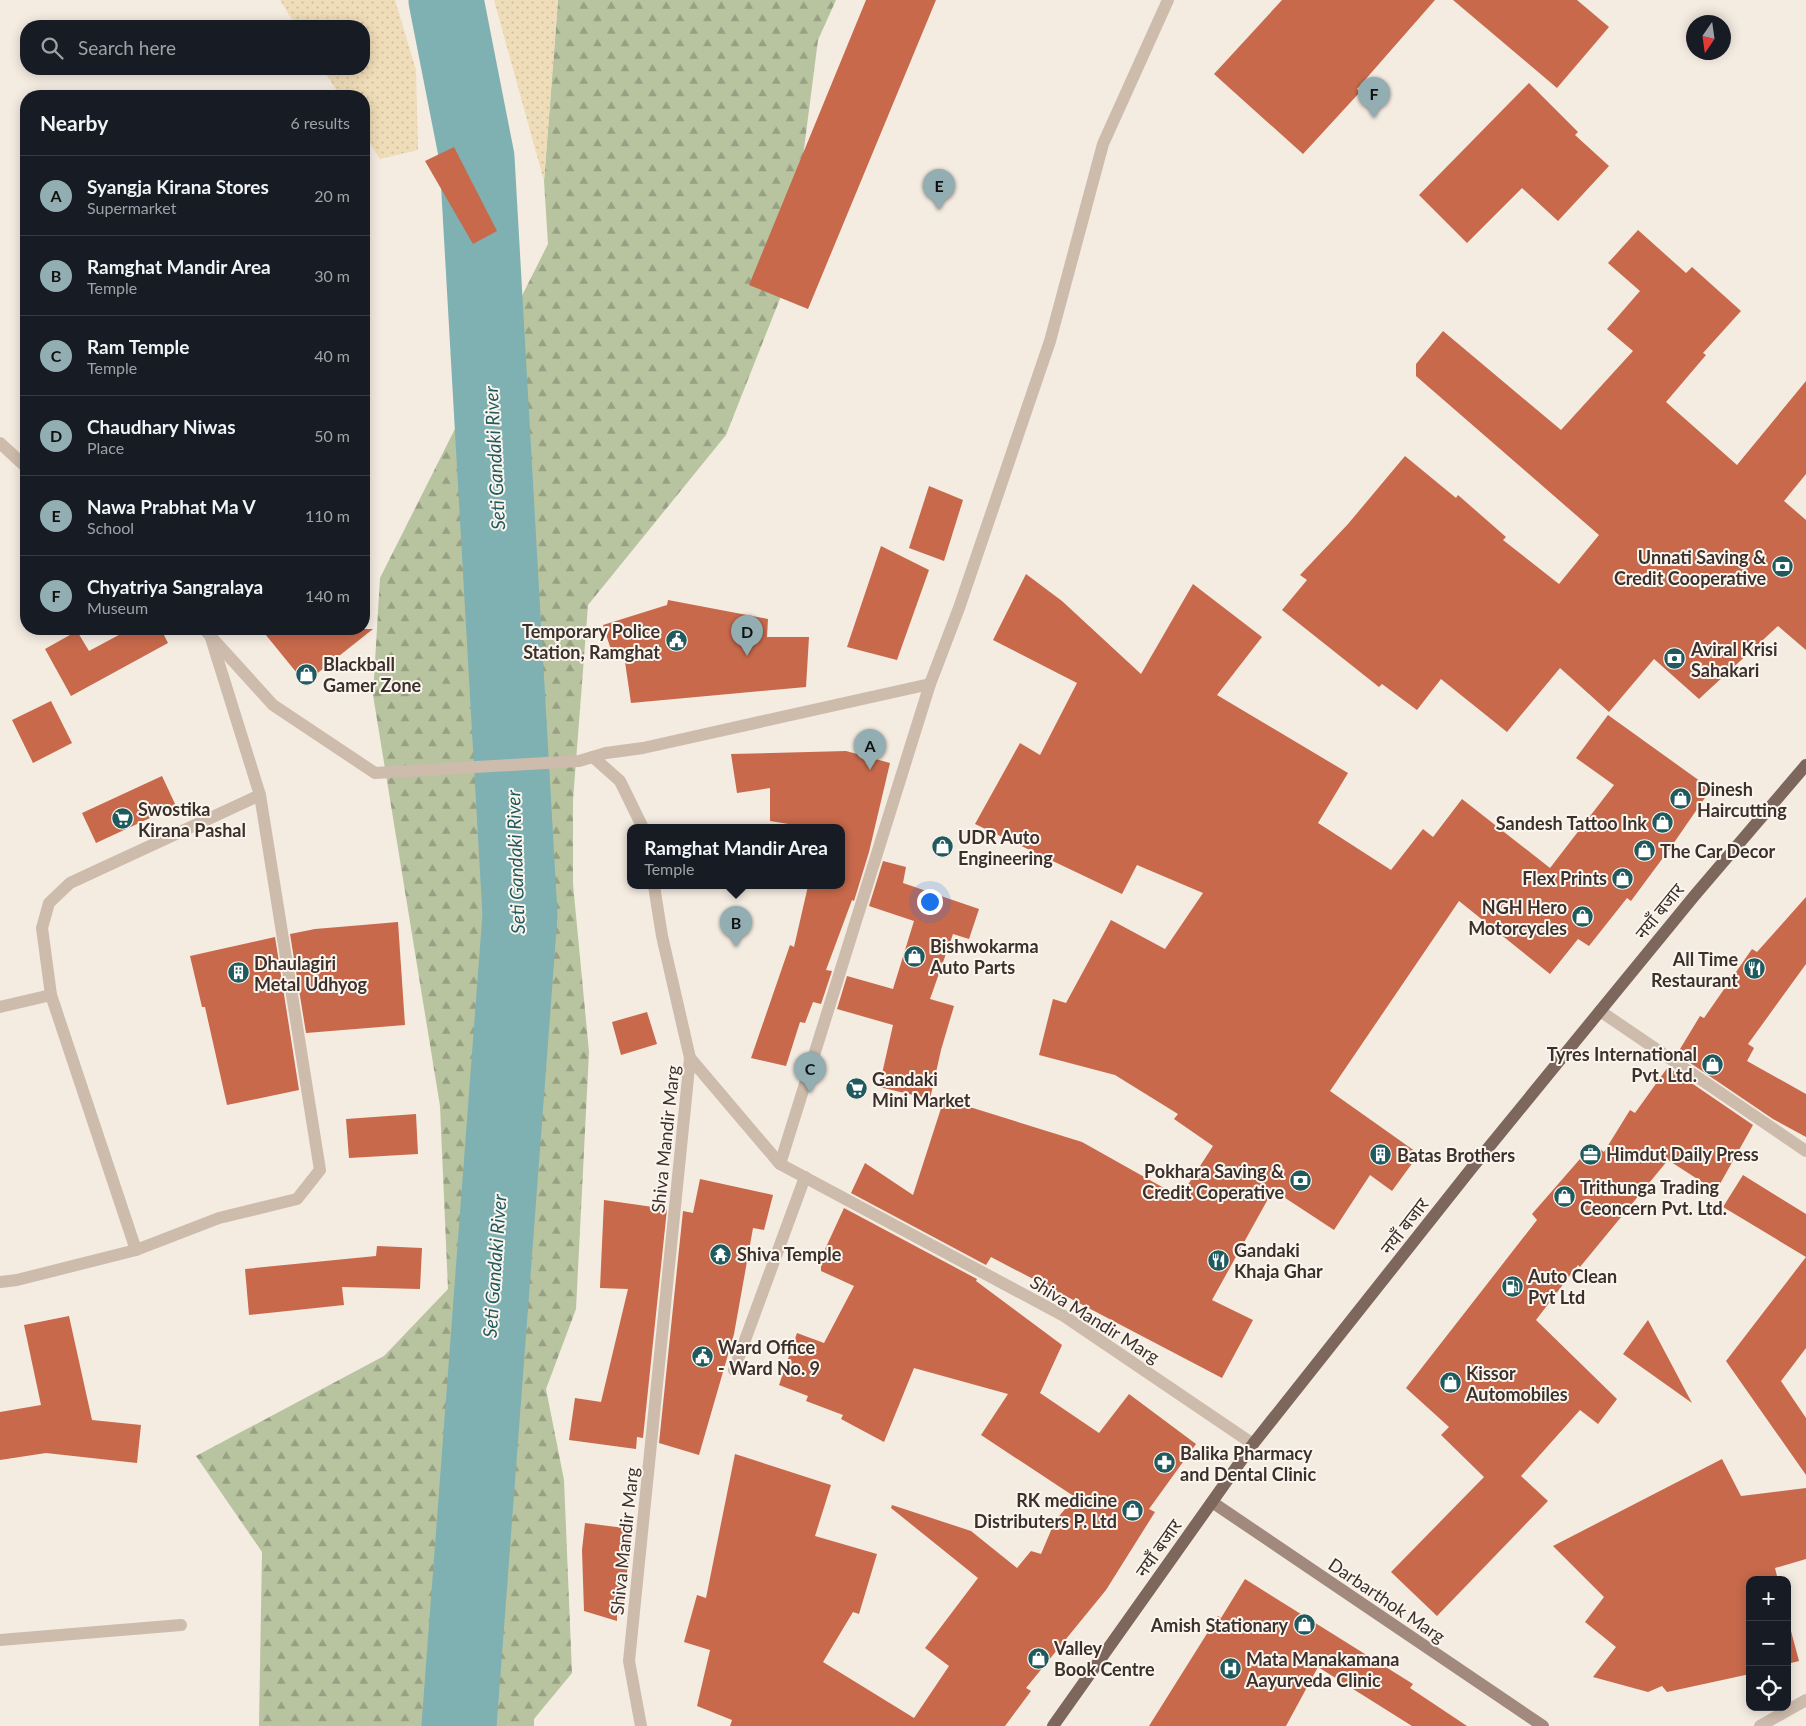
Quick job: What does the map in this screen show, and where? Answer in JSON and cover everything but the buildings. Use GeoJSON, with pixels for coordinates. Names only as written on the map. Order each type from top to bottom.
{"type":"FeatureCollection","features":[{"type":"Feature","properties":{"kind":"main road","name":"नयाँ बजार"},"geometry":{"type":"LineString","coordinates":[[1053,1726],[1253,1444],[1600,1011],[1695,895],[1806,765]]}},
{"type":"Feature","properties":{"kind":"main road","name":"Darbarthok Marg"},"geometry":{"type":"LineString","coordinates":[[1212,1502],[1543,1726]]}},
{"type":"Feature","properties":{"kind":"street"},"geometry":{"type":"LineString","coordinates":[[780,1164],[930,684],[959,608],[1050,341],[1104,144],[1168,0]]}},
{"type":"Feature","properties":{"kind":"street"},"geometry":{"type":"LineString","coordinates":[[0,443],[20,461]]}},
{"type":"Feature","properties":{"kind":"street"},"geometry":{"type":"LineString","coordinates":[[0,1282],[17,1280],[136,1250],[219,1218],[297,1199],[320,1170],[260,795],[208,635]]}},
{"type":"Feature","properties":{"kind":"street"},"geometry":{"type":"LineString","coordinates":[[211,635],[273,705],[375,773],[578,761],[606,753],[643,748],[930,684]]}},
{"type":"Feature","properties":{"kind":"street"},"geometry":{"type":"LineString","coordinates":[[593,757],[620,782],[641,824]]}},
{"type":"Feature","properties":{"kind":"street"},"geometry":{"type":"LineString","coordinates":[[136,1250],[51,995],[42,928],[48,903],[70,883],[260,795]]}},
{"type":"Feature","properties":{"kind":"street"},"geometry":{"type":"LineString","coordinates":[[654,889],[662,936],[690,1058]]}},
{"type":"Feature","properties":{"kind":"street"},"geometry":{"type":"LineString","coordinates":[[0,1007],[51,995]]}},
{"type":"Feature","properties":{"kind":"street"},"geometry":{"type":"LineString","coordinates":[[1600,1011],[1806,1151]]}},
{"type":"Feature","properties":{"kind":"street","name":"Shiva Mandir Marg"},"geometry":{"type":"LineString","coordinates":[[690,1058],[780,1164],[1064,1316],[1253,1444]]}},
{"type":"Feature","properties":{"kind":"street","name":"Shiva Mandir Marg"},"geometry":{"type":"LineString","coordinates":[[640,1726],[629,1661],[690,1058]]}},
{"type":"Feature","properties":{"kind":"street"},"geometry":{"type":"LineString","coordinates":[[734,1370],[805,1177]]}},
{"type":"Feature","properties":{"kind":"street"},"geometry":{"type":"LineString","coordinates":[[0,1640],[181,1625]]}},
{"type":"Feature","properties":{"kind":"street"},"geometry":{"type":"LineString","coordinates":[[1760,1726],[1806,1700]]}},
{"type":"Feature","properties":{"kind":"green space"},"geometry":{"type":"Polygon","coordinates":[[[558,0],[836,0],[818,40],[787,281],[726,435],[588,605],[573,800],[573,884],[589,1052],[576,1309],[546,1389],[564,1480],[572,1673],[534,1719],[534,1726],[259,1726],[262,1552],[196,1456],[384,1356],[448,1289],[440,1106],[373,695],[380,578],[548,244],[544,181],[558,0]]]}},
{"type":"Feature","properties":{"kind":"sand"},"geometry":{"type":"Polygon","coordinates":[[[280,0],[395,0],[416,70],[418,150],[380,159],[370,143],[370,90],[336,90],[327,75],[370,75],[370,20],[292,20],[280,0]]]}},
{"type":"Feature","properties":{"kind":"sand"},"geometry":{"type":"Polygon","coordinates":[[[494,0],[558,0],[544,181],[494,0]]]}},
{"type":"Feature","properties":{"kind":"waterway","name":"Seti Gandaki River"},"geometry":{"type":"LineString","coordinates":[[446,0],[477,158],[520,915],[459,1726]]}},
{"type":"Feature","properties":{"kind":"place","name":"Chyatriya Sangralaya"},"geometry":{"type":"Point","coordinates":[1374,118]}},
{"type":"Feature","properties":{"kind":"place","name":"Nawa Prabhat Ma V"},"geometry":{"type":"Point","coordinates":[939,210]}},
{"type":"Feature","properties":{"kind":"place","name":"Unnati Saving & Credit Cooperative"},"geometry":{"type":"Point","coordinates":[1782,567]}},
{"type":"Feature","properties":{"kind":"place","name":"Temporary Police Station, Ramghat"},"geometry":{"type":"Point","coordinates":[676,641]}},
{"type":"Feature","properties":{"kind":"place","name":"Chaudhary Niwas"},"geometry":{"type":"Point","coordinates":[747,656]}},
{"type":"Feature","properties":{"kind":"place","name":"Aviral Krisi Sahakari"},"geometry":{"type":"Point","coordinates":[1675,659]}},
{"type":"Feature","properties":{"kind":"place","name":"Blackball Gamer Zone"},"geometry":{"type":"Point","coordinates":[307,674]}},
{"type":"Feature","properties":{"kind":"place","name":"Syangja Kirana Stores"},"geometry":{"type":"Point","coordinates":[870,770]}},
{"type":"Feature","properties":{"kind":"place","name":"Dinesh Haircutting"},"geometry":{"type":"Point","coordinates":[1681,799]}},
{"type":"Feature","properties":{"kind":"place","name":"Swostika Kirana Pashal"},"geometry":{"type":"Point","coordinates":[122,819]}},
{"type":"Feature","properties":{"kind":"place","name":"Sandesh Tattoo Ink"},"geometry":{"type":"Point","coordinates":[1663,823]}},
{"type":"Feature","properties":{"kind":"place","name":"UDR Auto Engineering"},"geometry":{"type":"Point","coordinates":[942,847]}},
{"type":"Feature","properties":{"kind":"place","name":"The Car Decor"},"geometry":{"type":"Point","coordinates":[1644,851]}},
{"type":"Feature","properties":{"kind":"place","name":"Flex Prints"},"geometry":{"type":"Point","coordinates":[1623,878]}},
{"type":"Feature","properties":{"kind":"place","name":"NGH Hero Motorcycles"},"geometry":{"type":"Point","coordinates":[1583,917]}},
{"type":"Feature","properties":{"kind":"place","name":"Ramghat Mandir Area"},"geometry":{"type":"Point","coordinates":[736,947]}},
{"type":"Feature","properties":{"kind":"place","name":"Bishwokarma Auto Parts"},"geometry":{"type":"Point","coordinates":[914,956]}},
{"type":"Feature","properties":{"kind":"place","name":"All Time Restaurant"},"geometry":{"type":"Point","coordinates":[1754,969]}},
{"type":"Feature","properties":{"kind":"place","name":"Dhaulagiri Metal Udhyog"},"geometry":{"type":"Point","coordinates":[238,973]}},
{"type":"Feature","properties":{"kind":"place","name":"Tyres International Pvt. Ltd."},"geometry":{"type":"Point","coordinates":[1713,1064]}},
{"type":"Feature","properties":{"kind":"place","name":"Gandaki Mini Market"},"geometry":{"type":"Point","coordinates":[856,1089]}},
{"type":"Feature","properties":{"kind":"place","name":"Ram Temple"},"geometry":{"type":"Point","coordinates":[810,1093]}},
{"type":"Feature","properties":{"kind":"place","name":"Himdut Daily Press"},"geometry":{"type":"Point","coordinates":[1590,1154]}},
{"type":"Feature","properties":{"kind":"place","name":"Batas Brothers"},"geometry":{"type":"Point","coordinates":[1381,1155]}},
{"type":"Feature","properties":{"kind":"place","name":"Pokhara Saving & Credit Coperative"},"geometry":{"type":"Point","coordinates":[1300,1181]}},
{"type":"Feature","properties":{"kind":"place","name":"Trithunga Trading Ceoncern Pvt. Ltd."},"geometry":{"type":"Point","coordinates":[1564,1197]}},
{"type":"Feature","properties":{"kind":"place","name":"Shiva Temple"},"geometry":{"type":"Point","coordinates":[721,1254]}},
{"type":"Feature","properties":{"kind":"place","name":"Gandaki Khaja Ghar"},"geometry":{"type":"Point","coordinates":[1218,1260]}},
{"type":"Feature","properties":{"kind":"place","name":"Auto Clean Pvt Ltd"},"geometry":{"type":"Point","coordinates":[1512,1286]}},
{"type":"Feature","properties":{"kind":"place","name":"Ward Office - Ward No. 9"},"geometry":{"type":"Point","coordinates":[702,1357]}},
{"type":"Feature","properties":{"kind":"place","name":"Kissor Automobiles"},"geometry":{"type":"Point","coordinates":[1450,1383]}},
{"type":"Feature","properties":{"kind":"place","name":"Balika Pharmacy and Dental Clinic"},"geometry":{"type":"Point","coordinates":[1164,1463]}},
{"type":"Feature","properties":{"kind":"place","name":"RK medicine Distributers P. Ltd"},"geometry":{"type":"Point","coordinates":[1133,1510]}},
{"type":"Feature","properties":{"kind":"place","name":"Amish Stationary"},"geometry":{"type":"Point","coordinates":[1304,1625]}},
{"type":"Feature","properties":{"kind":"place","name":"Valley Book Centre"},"geometry":{"type":"Point","coordinates":[1038,1658]}},
{"type":"Feature","properties":{"kind":"place","name":"Mata Manakamana Aayurveda Clinic"},"geometry":{"type":"Point","coordinates":[1230,1669]}}]}
